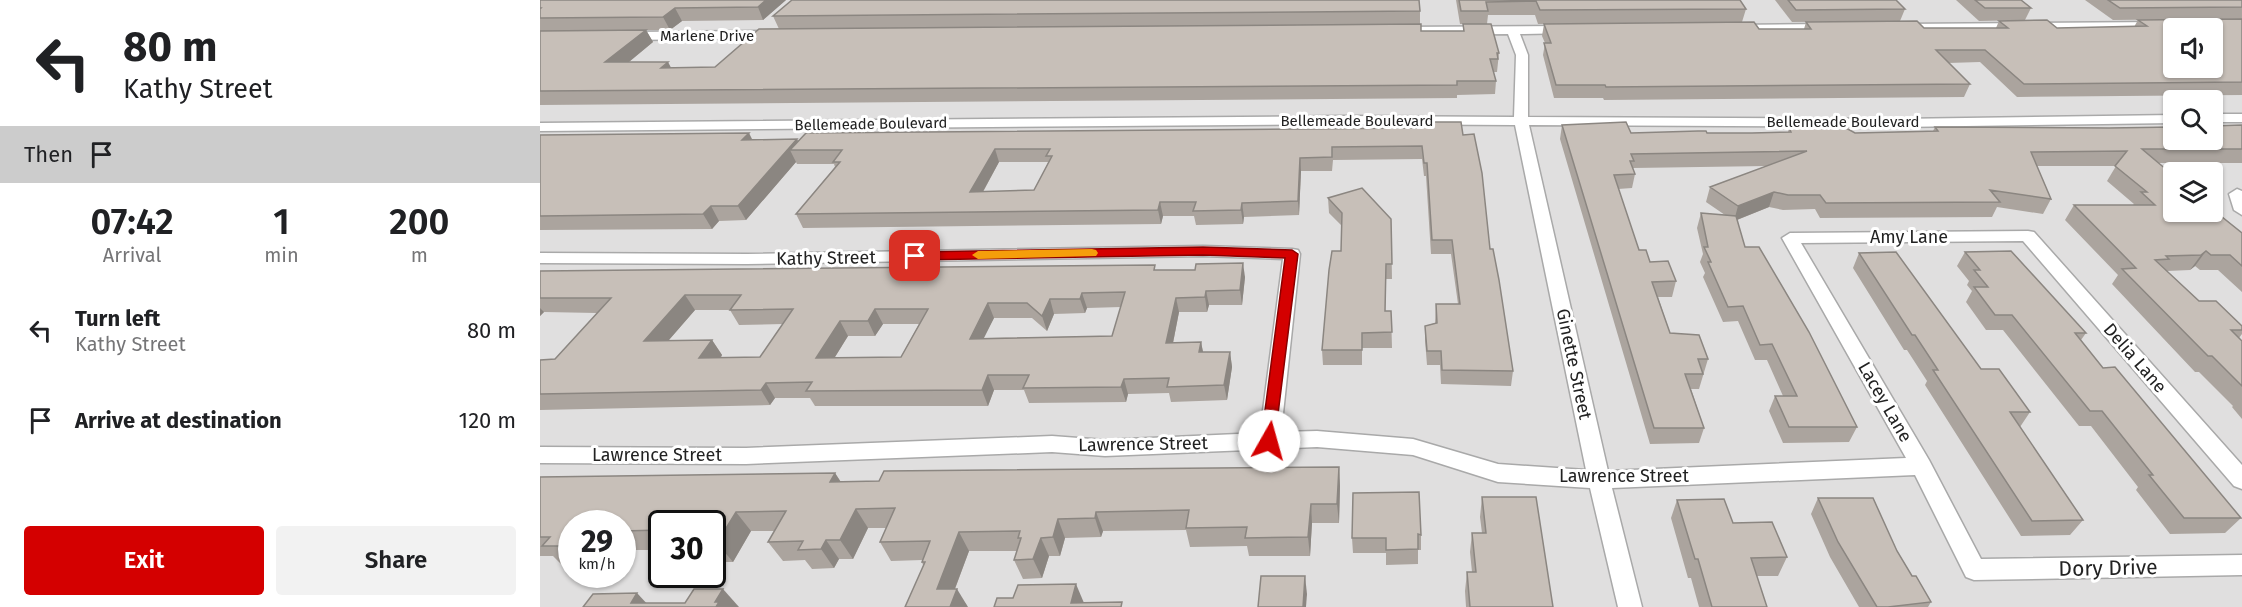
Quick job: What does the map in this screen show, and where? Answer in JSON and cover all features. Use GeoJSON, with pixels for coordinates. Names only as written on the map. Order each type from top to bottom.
{"type":"FeatureCollection","features":[{"type":"Feature","properties":{"kind":"street"},"geometry":{"type":"LineString","coordinates":[[1883,28],[2163,26]]}},
{"type":"Feature","properties":{"kind":"street"},"geometry":{"type":"LineString","coordinates":[[1716,29],[1836,28]]}},
{"type":"Feature","properties":{"kind":"street","name":"Ginette Street"},"geometry":{"type":"LineString","coordinates":[[1513,30],[1522,55],[1521,121],[1599,480],[1630,607]]}},
{"type":"Feature","properties":{"kind":"street"},"geometry":{"type":"LineString","coordinates":[[1382,31],[1585,30]]}},
{"type":"Feature","properties":{"kind":"street","name":"Marlene Drive"},"geometry":{"type":"LineString","coordinates":[[620,36],[786,35]]}},
{"type":"Feature","properties":{"kind":"street"},"geometry":{"type":"LineString","coordinates":[[2223,118],[2242,118]]}},
{"type":"Feature","properties":{"kind":"street","name":"Bellemeade Boulevard"},"geometry":{"type":"LineString","coordinates":[[540,127],[1521,121],[1898,123],[2163,119]]}},
{"type":"Feature","properties":{"kind":"street"},"geometry":{"type":"LineString","coordinates":[[2237,194],[2242,210]]}},
{"type":"Feature","properties":{"kind":"street","name":"Amy Lane"},"geometry":{"type":"LineString","coordinates":[[1790,238],[2028,236]]}},
{"type":"Feature","properties":{"kind":"street","name":"Delia Lane"},"geometry":{"type":"LineString","coordinates":[[2028,236],[2242,480]]}},
{"type":"Feature","properties":{"kind":"street","name":"Lacey Lane"},"geometry":{"type":"LineString","coordinates":[[1790,238],[1921,466],[1974,570]]}},
{"type":"Feature","properties":{"kind":"street","name":"Kathy Street"},"geometry":{"type":"LineString","coordinates":[[540,258],[747,259],[1203,251],[1292,254],[1269,441]]}},
{"type":"Feature","properties":{"kind":"street","name":"Lawrence Street"},"geometry":{"type":"LineString","coordinates":[[540,455],[746,456],[1052,444],[1105,448],[1317,439],[1413,447],[1498,473],[1599,480],[1921,466]]}},
{"type":"Feature","properties":{"kind":"street","name":"Dory Drive"},"geometry":{"type":"LineString","coordinates":[[1974,570],[2242,565]]}},
{"type":"Feature","properties":{"kind":"shaded area"},"geometry":{"type":"Polygon","coordinates":[[[540,0],[2242,0],[2242,607],[540,607],[540,0]]]}},
{"type":"Feature","properties":{"kind":"building"},"geometry":{"type":"Polygon","coordinates":[[[540,0],[766,0],[758,7],[675,8],[663,17],[540,18],[540,0]]]}},
{"type":"Feature","properties":{"kind":"building"},"geometry":{"type":"Polygon","coordinates":[[[792,0],[1419,0],[1420,11],[773,16],[792,0]]]}},
{"type":"Feature","properties":{"kind":"building"},"geometry":{"type":"Polygon","coordinates":[[[1459,0],[1740,0],[1746,9],[1540,10],[1536,1],[1486,2],[1488,11],[1461,11],[1459,0]]]}},
{"type":"Feature","properties":{"kind":"building"},"geometry":{"type":"Polygon","coordinates":[[[1788,0],[1896,0],[1905,9],[1796,10],[1788,0]]]}},
{"type":"Feature","properties":{"kind":"building"},"geometry":{"type":"Polygon","coordinates":[[[1975,0],[2021,0],[2031,8],[1985,8],[1975,0]]]}},
{"type":"Feature","properties":{"kind":"building"},"geometry":{"type":"Polygon","coordinates":[[[2108,0],[2242,0],[2242,7],[2120,8],[2108,0]]]}},
{"type":"Feature","properties":{"kind":"building"},"geometry":{"type":"Polygon","coordinates":[[[2223,19],[2242,19],[2242,82],[2024,84],[1985,50],[1936,50],[1970,84],[1606,87],[1605,85],[1556,85],[1544,43],[1551,43],[1544,24],[1754,22],[1759,29],[1811,29],[1806,22],[1917,21],[1924,28],[2008,28],[1999,21],[2047,20],[2057,28],[2147,26],[2138,20],[2163,20],[2163,78],[2223,78],[2223,19]]]}},
{"type":"Feature","properties":{"kind":"building"},"geometry":{"type":"Polygon","coordinates":[[[1421,24],[1421,31],[1464,31],[1463,24],[1491,24],[1499,53],[1497,53],[1498,59],[1490,59],[1496,81],[1457,81],[1457,85],[540,91],[540,31],[646,30],[605,62],[668,62],[661,68],[715,67],[759,29],[1421,24]]]}},
{"type":"Feature","properties":{"kind":"building"},"geometry":{"type":"Polygon","coordinates":[[[1422,122],[1461,122],[1463,135],[1474,134],[1482,173],[1490,249],[1493,249],[1499,280],[1513,371],[1442,370],[1441,351],[1427,351],[1425,326],[1437,323],[1436,304],[1460,304],[1452,240],[1432,240],[1427,163],[1424,163],[1422,146],[1332,147],[1332,157],[1300,158],[1298,201],[1242,203],[1241,210],[1193,211],[1196,202],[1160,202],[1158,210],[796,214],[840,162],[833,162],[842,150],[790,150],[806,133],[1422,128],[1422,122]],[[995,149],[970,192],[1034,190],[1052,156],[1046,156],[1050,149],[995,149]]]}},
{"type":"Feature","properties":{"kind":"building"},"geometry":{"type":"Polygon","coordinates":[[[1626,122],[1631,133],[1791,132],[1789,128],[1846,128],[1855,133],[1938,131],[1935,127],[2163,127],[2163,149],[2142,149],[2163,167],[2163,222],[2223,222],[2223,218],[2242,233],[2242,266],[2230,255],[2211,255],[2206,251],[2201,255],[2166,256],[2169,259],[2155,260],[2199,301],[2216,301],[2242,326],[2242,330],[2231,330],[2242,341],[2242,386],[2212,356],[2208,356],[2122,269],[2136,268],[2074,205],[2155,205],[2141,192],[2147,192],[2115,166],[2127,151],[2031,152],[2051,199],[1990,190],[2000,202],[1826,203],[1820,195],[1788,195],[1774,192],[1738,206],[1710,187],[1807,151],[1631,154],[1634,161],[1630,161],[1635,174],[1614,175],[1639,250],[1646,250],[1650,262],[1668,261],[1676,281],[1652,282],[1670,333],[1699,335],[1708,359],[1698,359],[1703,374],[1685,374],[1704,428],[1654,428],[1562,125],[1626,122]]]}},
{"type":"Feature","properties":{"kind":"building"},"geometry":{"type":"Polygon","coordinates":[[[2242,125],[2242,149],[2223,149],[2223,126],[2242,125]]]}},
{"type":"Feature","properties":{"kind":"building"},"geometry":{"type":"Polygon","coordinates":[[[749,133],[742,140],[797,139],[738,206],[711,206],[703,214],[540,216],[540,135],[749,133]]]}},
{"type":"Feature","properties":{"kind":"building"},"geometry":{"type":"Polygon","coordinates":[[[1362,188],[1391,219],[1392,264],[1386,264],[1385,311],[1391,311],[1392,332],[1362,333],[1362,350],[1322,350],[1332,251],[1341,251],[1342,213],[1328,198],[1362,188]]]}},
{"type":"Feature","properties":{"kind":"building"},"geometry":{"type":"Polygon","coordinates":[[[1701,213],[1736,216],[1745,247],[1759,247],[1809,332],[1857,427],[1789,427],[1775,396],[1797,396],[1772,344],[1760,345],[1743,306],[1728,307],[1708,262],[1711,262],[1704,247],[1708,247],[1701,213]]]}},
{"type":"Feature","properties":{"kind":"building"},"geometry":{"type":"Polygon","coordinates":[[[2011,251],[2086,333],[2075,333],[2103,368],[2115,367],[2241,518],[2184,518],[2102,411],[2090,411],[2012,315],[1995,315],[1974,287],[1988,287],[1974,270],[1980,270],[1965,252],[2011,251]]]}},
{"type":"Feature","properties":{"kind":"building"},"geometry":{"type":"Polygon","coordinates":[[[1896,252],[1981,369],[1999,369],[2030,412],[2010,412],[2083,520],[2032,521],[1933,370],[1938,370],[1915,335],[1912,335],[1859,253],[1896,252]]]}},
{"type":"Feature","properties":{"kind":"building"},"geometry":{"type":"Polygon","coordinates":[[[1243,263],[1240,290],[1206,291],[1205,297],[1176,298],[1166,343],[1201,342],[1199,352],[1230,352],[1224,385],[1167,387],[1169,378],[1124,379],[1121,387],[1023,388],[1029,375],[988,375],[982,390],[806,391],[812,382],[766,383],[761,390],[540,394],[540,360],[555,359],[611,298],[540,298],[540,271],[1155,265],[1154,270],[1195,270],[1196,264],[1243,263]],[[1125,292],[1082,293],[1080,299],[1050,299],[1042,316],[1027,303],[988,303],[970,339],[1112,336],[1125,292]],[[685,295],[644,341],[712,340],[699,358],[760,357],[793,309],[730,310],[741,295],[685,295]],[[875,309],[868,321],[840,321],[816,358],[901,357],[928,309],[875,309]]]}},
{"type":"Feature","properties":{"kind":"building"},"geometry":{"type":"Polygon","coordinates":[[[1339,467],[1337,504],[1311,504],[1308,537],[1245,538],[1247,527],[1186,528],[1189,510],[1096,512],[1095,518],[1058,519],[1053,537],[1041,538],[1033,559],[1014,560],[1021,538],[1018,538],[1020,531],[959,532],[937,589],[957,589],[950,607],[905,607],[925,562],[922,562],[930,541],[880,542],[895,508],[856,509],[840,540],[826,540],[821,549],[798,550],[803,541],[768,542],[786,511],[736,512],[726,528],[726,510],[648,510],[648,530],[636,531],[636,510],[558,510],[558,546],[542,546],[550,537],[540,537],[540,477],[835,473],[830,482],[879,481],[884,471],[1339,467]]]}},
{"type":"Feature","properties":{"kind":"building"},"geometry":{"type":"Polygon","coordinates":[[[1419,492],[1421,535],[1418,534],[1418,549],[1386,550],[1386,538],[1352,538],[1353,493],[1419,492]]]}},
{"type":"Feature","properties":{"kind":"building"},"geometry":{"type":"Polygon","coordinates":[[[1482,497],[1536,497],[1553,607],[1470,607],[1467,572],[1476,572],[1472,533],[1486,533],[1482,497]]]}},
{"type":"Feature","properties":{"kind":"building"},"geometry":{"type":"Polygon","coordinates":[[[1818,498],[1873,498],[1897,551],[1912,576],[1916,576],[1931,602],[1877,607],[1838,542],[1818,498]]]}},
{"type":"Feature","properties":{"kind":"building"},"geometry":{"type":"Polygon","coordinates":[[[1724,499],[1733,523],[1772,522],[1787,557],[1751,558],[1767,607],[1712,607],[1677,500],[1724,499]]]}},
{"type":"Feature","properties":{"kind":"building"},"geometry":{"type":"Polygon","coordinates":[[[1261,576],[1305,576],[1303,607],[1258,607],[1261,576]]]}},
{"type":"Feature","properties":{"kind":"building"},"geometry":{"type":"Polygon","coordinates":[[[1076,584],[1071,603],[1122,602],[1121,607],[994,607],[997,598],[1013,598],[1018,585],[1076,584]]]}},
{"type":"Feature","properties":{"kind":"building"},"geometry":{"type":"Polygon","coordinates":[[[694,589],[723,589],[715,602],[719,602],[716,607],[583,607],[593,594],[637,593],[631,603],[685,603],[694,589]]]}},
{"type":"Feature","properties":{"kind":"slow traffic"},"geometry":{"type":"LineString","coordinates":[[978,255],[1092,253]]}},
{"type":"Feature","properties":{"kind":"route"},"geometry":{"type":"LineString","coordinates":[[915,256],[1203,251],[1292,254],[1269,441]]}}]}
